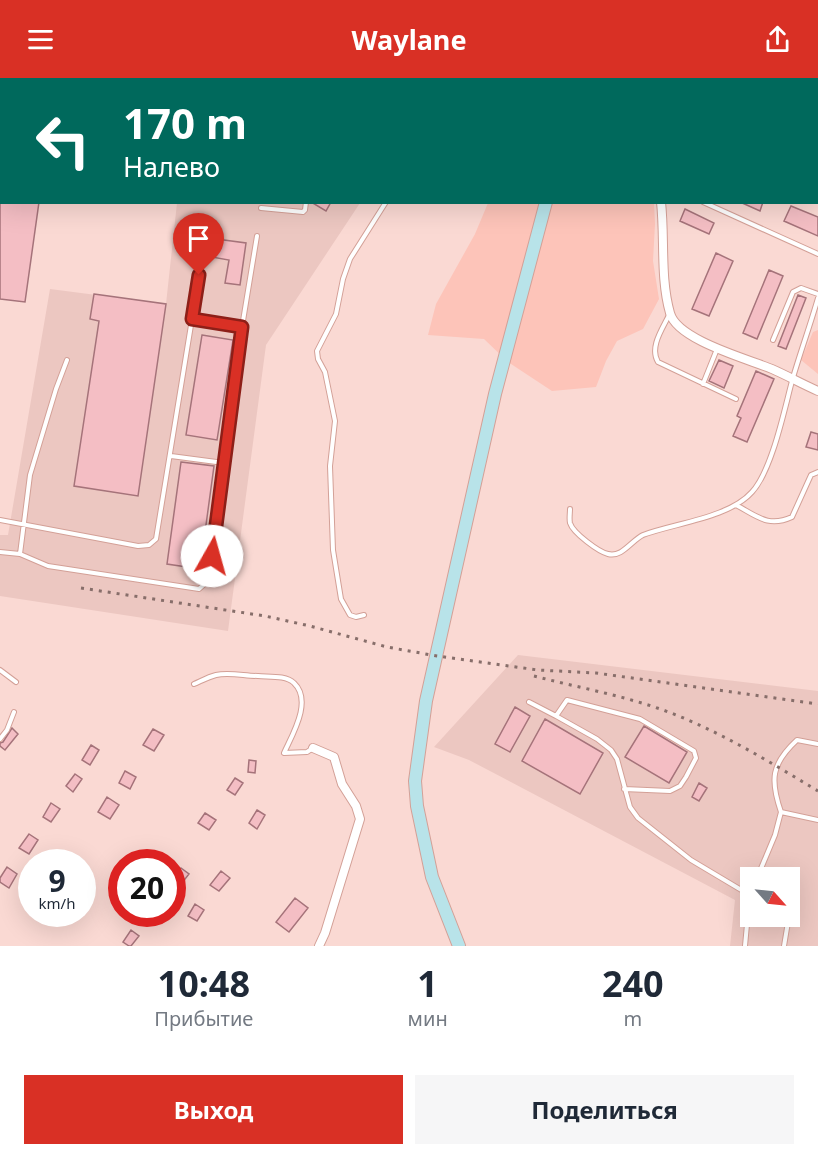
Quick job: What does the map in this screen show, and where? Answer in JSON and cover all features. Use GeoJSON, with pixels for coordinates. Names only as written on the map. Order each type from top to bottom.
{"type":"FeatureCollection","features":[{"type":"Feature","properties":{"kind":"street"},"geometry":{"type":"LineString","coordinates":[[459,946],[432,876],[417,806],[415,781],[426,701],[495,394],[545,204]]}},
{"type":"Feature","properties":{"kind":"street"},"geometry":{"type":"LineString","coordinates":[[661,204],[663,253],[670,314],[674,322],[680,328],[718,349],[774,370],[818,391]]}},
{"type":"Feature","properties":{"kind":"street"},"geometry":{"type":"LineString","coordinates":[[313,748],[334,757],[342,784],[356,806],[360,819],[319,946]]}},
{"type":"Feature","properties":{"kind":"lane"},"geometry":{"type":"LineString","coordinates":[[261,208],[303,213],[306,204]]}},
{"type":"Feature","properties":{"kind":"lane"},"geometry":{"type":"LineString","coordinates":[[364,615],[356,617],[350,615],[340,599],[333,550],[330,466],[335,421],[325,372],[318,360],[317,351],[336,314],[343,279],[350,260],[385,204]]}},
{"type":"Feature","properties":{"kind":"lane"},"geometry":{"type":"LineString","coordinates":[[707,204],[818,254]]}},
{"type":"Feature","properties":{"kind":"lane"},"geometry":{"type":"LineString","coordinates":[[0,520],[138,546],[149,545],[156,539],[206,230]]}},
{"type":"Feature","properties":{"kind":"lane"},"geometry":{"type":"LineString","coordinates":[[0,552],[20,554],[48,566],[199,589],[209,580],[256,236]]}},
{"type":"Feature","properties":{"kind":"lane"},"geometry":{"type":"LineString","coordinates":[[570,509],[570,524],[580,537],[608,555],[618,554],[641,536],[720,513],[752,492],[763,475],[782,424],[818,296],[801,288],[793,292],[773,340]]}},
{"type":"Feature","properties":{"kind":"lane"},"geometry":{"type":"LineString","coordinates":[[670,314],[655,347],[656,359],[661,365],[736,399]]}},
{"type":"Feature","properties":{"kind":"lane"},"geometry":{"type":"LineString","coordinates":[[192,319],[242,327]]}},
{"type":"Feature","properties":{"kind":"lane"},"geometry":{"type":"LineString","coordinates":[[703,384],[718,349]]}},
{"type":"Feature","properties":{"kind":"lane"},"geometry":{"type":"LineString","coordinates":[[20,554],[30,475],[67,360]]}},
{"type":"Feature","properties":{"kind":"lane"},"geometry":{"type":"LineString","coordinates":[[170,456],[224,463]]}},
{"type":"Feature","properties":{"kind":"lane"},"geometry":{"type":"LineString","coordinates":[[735,505],[774,523],[792,518],[811,474],[818,472]]}},
{"type":"Feature","properties":{"kind":"lane"},"geometry":{"type":"LineString","coordinates":[[0,670],[16,682]]}},
{"type":"Feature","properties":{"kind":"lane"},"geometry":{"type":"LineString","coordinates":[[194,684],[216,675],[283,678],[294,683],[300,692],[302,701],[294,731],[284,753],[307,752],[313,748]]}},
{"type":"Feature","properties":{"kind":"lane"},"geometry":{"type":"LineString","coordinates":[[556,716],[564,702],[571,700],[640,719],[694,751],[696,758],[693,766],[680,786],[660,792],[650,789],[624,789]]}},
{"type":"Feature","properties":{"kind":"lane"},"geometry":{"type":"LineString","coordinates":[[529,702],[597,739],[611,750],[617,759],[630,807],[638,818],[692,860],[740,889]]}},
{"type":"Feature","properties":{"kind":"lane"},"geometry":{"type":"LineString","coordinates":[[0,739],[8,730],[14,712]]}},
{"type":"Feature","properties":{"kind":"lane"},"geometry":{"type":"LineString","coordinates":[[761,867],[775,835],[781,812],[774,790],[778,761],[797,740],[818,744]]}},
{"type":"Feature","properties":{"kind":"lane"},"geometry":{"type":"LineString","coordinates":[[781,812],[818,820]]}},
{"type":"Feature","properties":{"kind":"lane"},"geometry":{"type":"LineString","coordinates":[[745,946],[747,927]]}},
{"type":"Feature","properties":{"kind":"lane"},"geometry":{"type":"LineString","coordinates":[[784,946],[787,927]]}},
{"type":"Feature","properties":{"kind":"shaded area"},"geometry":{"type":"Polygon","coordinates":[[[177,204],[359,204],[266,345],[228,631],[0,596],[0,535],[8,535],[50,289],[166,304],[177,204]]]}},
{"type":"Feature","properties":{"kind":"shaded area"},"geometry":{"type":"Polygon","coordinates":[[[488,204],[654,204],[653,261],[659,299],[643,329],[617,341],[596,387],[552,391],[508,362],[484,339],[428,335],[436,304],[475,234],[488,204]]]}},
{"type":"Feature","properties":{"kind":"shaded area"},"geometry":{"type":"Polygon","coordinates":[[[818,330],[818,374],[801,360],[813,332],[818,330]]]}},
{"type":"Feature","properties":{"kind":"shaded area"},"geometry":{"type":"Polygon","coordinates":[[[518,655],[818,691],[818,946],[730,946],[735,900],[469,760],[434,747],[518,655]]]}},
{"type":"Feature","properties":{"kind":"building"},"geometry":{"type":"Polygon","coordinates":[[[0,204],[39,204],[25,302],[0,299],[0,204]]]}},
{"type":"Feature","properties":{"kind":"building"},"geometry":{"type":"Polygon","coordinates":[[[314,204],[330,204],[326,211],[314,204]]]}},
{"type":"Feature","properties":{"kind":"building"},"geometry":{"type":"Polygon","coordinates":[[[744,204],[762,204],[760,211],[744,204]]]}},
{"type":"Feature","properties":{"kind":"building"},"geometry":{"type":"Polygon","coordinates":[[[791,206],[818,217],[818,236],[784,221],[791,206]]]}},
{"type":"Feature","properties":{"kind":"building"},"geometry":{"type":"Polygon","coordinates":[[[685,209],[714,223],[709,234],[680,221],[685,209]]]}},
{"type":"Feature","properties":{"kind":"building"},"geometry":{"type":"Polygon","coordinates":[[[209,238],[246,243],[240,285],[225,283],[229,260],[206,256],[209,238]]]}},
{"type":"Feature","properties":{"kind":"building"},"geometry":{"type":"Polygon","coordinates":[[[716,253],[733,261],[709,316],[692,309],[716,253]]]}},
{"type":"Feature","properties":{"kind":"building"},"geometry":{"type":"Polygon","coordinates":[[[769,270],[783,276],[757,339],[743,333],[769,270]]]}},
{"type":"Feature","properties":{"kind":"building"},"geometry":{"type":"Polygon","coordinates":[[[94,294],[166,304],[138,496],[74,486],[99,321],[90,319],[94,294]]]}},
{"type":"Feature","properties":{"kind":"building"},"geometry":{"type":"Polygon","coordinates":[[[798,295],[806,298],[786,349],[778,346],[798,295]]]}},
{"type":"Feature","properties":{"kind":"building"},"geometry":{"type":"Polygon","coordinates":[[[202,335],[233,340],[217,440],[186,435],[202,335]]]}},
{"type":"Feature","properties":{"kind":"building"},"geometry":{"type":"Polygon","coordinates":[[[719,360],[733,366],[724,388],[709,381],[719,360]]]}},
{"type":"Feature","properties":{"kind":"building"},"geometry":{"type":"Polygon","coordinates":[[[756,371],[774,379],[747,442],[733,436],[741,418],[737,416],[756,371]]]}},
{"type":"Feature","properties":{"kind":"building"},"geometry":{"type":"Polygon","coordinates":[[[811,432],[818,434],[818,450],[806,447],[811,432]]]}},
{"type":"Feature","properties":{"kind":"building"},"geometry":{"type":"Polygon","coordinates":[[[181,462],[214,466],[200,569],[167,564],[181,462]]]}},
{"type":"Feature","properties":{"kind":"building"},"geometry":{"type":"Polygon","coordinates":[[[515,707],[530,716],[510,752],[495,744],[515,707]]]}},
{"type":"Feature","properties":{"kind":"building"},"geometry":{"type":"Polygon","coordinates":[[[545,719],[603,753],[580,794],[522,761],[545,719]]]}},
{"type":"Feature","properties":{"kind":"building"},"geometry":{"type":"Polygon","coordinates":[[[644,726],[687,752],[669,783],[625,757],[644,726]]]}},
{"type":"Feature","properties":{"kind":"building"},"geometry":{"type":"Polygon","coordinates":[[[12,728],[18,734],[5,750],[0,743],[12,728]]]}},
{"type":"Feature","properties":{"kind":"building"},"geometry":{"type":"Polygon","coordinates":[[[153,729],[164,735],[154,751],[143,745],[153,729]]]}},
{"type":"Feature","properties":{"kind":"building"},"geometry":{"type":"Polygon","coordinates":[[[91,745],[99,750],[90,765],[82,760],[91,745]]]}},
{"type":"Feature","properties":{"kind":"building"},"geometry":{"type":"Polygon","coordinates":[[[249,760],[256,761],[255,773],[248,772],[249,760]]]}},
{"type":"Feature","properties":{"kind":"building"},"geometry":{"type":"Polygon","coordinates":[[[125,771],[136,777],[130,789],[119,783],[125,771]]]}},
{"type":"Feature","properties":{"kind":"building"},"geometry":{"type":"Polygon","coordinates":[[[75,774],[82,779],[73,792],[66,786],[75,774]]]}},
{"type":"Feature","properties":{"kind":"building"},"geometry":{"type":"Polygon","coordinates":[[[235,778],[243,783],[235,795],[227,790],[235,778]]]}},
{"type":"Feature","properties":{"kind":"building"},"geometry":{"type":"Polygon","coordinates":[[[699,783],[707,788],[699,801],[692,797],[699,783]]]}},
{"type":"Feature","properties":{"kind":"building"},"geometry":{"type":"Polygon","coordinates":[[[107,797],[119,805],[110,819],[98,812],[107,797]]]}},
{"type":"Feature","properties":{"kind":"building"},"geometry":{"type":"Polygon","coordinates":[[[51,803],[60,809],[51,822],[43,817],[51,803]]]}},
{"type":"Feature","properties":{"kind":"building"},"geometry":{"type":"Polygon","coordinates":[[[257,810],[265,815],[257,829],[249,823],[257,810]]]}},
{"type":"Feature","properties":{"kind":"building"},"geometry":{"type":"Polygon","coordinates":[[[205,813],[216,820],[209,830],[198,823],[205,813]]]}},
{"type":"Feature","properties":{"kind":"building"},"geometry":{"type":"Polygon","coordinates":[[[29,834],[38,840],[32,849],[19,848],[29,834]]]}},
{"type":"Feature","properties":{"kind":"building"},"geometry":{"type":"Polygon","coordinates":[[[7,867],[17,874],[9,888],[0,882],[7,867]]]}},
{"type":"Feature","properties":{"kind":"building"},"geometry":{"type":"Polygon","coordinates":[[[221,871],[230,878],[219,891],[210,885],[221,871]]]}},
{"type":"Feature","properties":{"kind":"building"},"geometry":{"type":"Polygon","coordinates":[[[295,898],[308,908],[289,932],[276,922],[295,898]]]}},
{"type":"Feature","properties":{"kind":"building"},"geometry":{"type":"Polygon","coordinates":[[[195,904],[204,910],[197,921],[188,916],[195,904]]]}},
{"type":"Feature","properties":{"kind":"building"},"geometry":{"type":"Polygon","coordinates":[[[131,930],[139,936],[129,946],[123,942],[131,930]]]}},
{"type":"Feature","properties":{"kind":"railway"},"geometry":{"type":"LineString","coordinates":[[81,588],[265,616],[387,647],[437,656],[538,670],[596,673],[818,704]]}},
{"type":"Feature","properties":{"kind":"railway"},"geometry":{"type":"LineString","coordinates":[[534,676],[631,700],[683,718],[742,747],[818,791]]}},
{"type":"Feature","properties":{"kind":"route"},"geometry":{"type":"LineString","coordinates":[[199,275],[192,319],[242,327],[212,556]]}}]}
